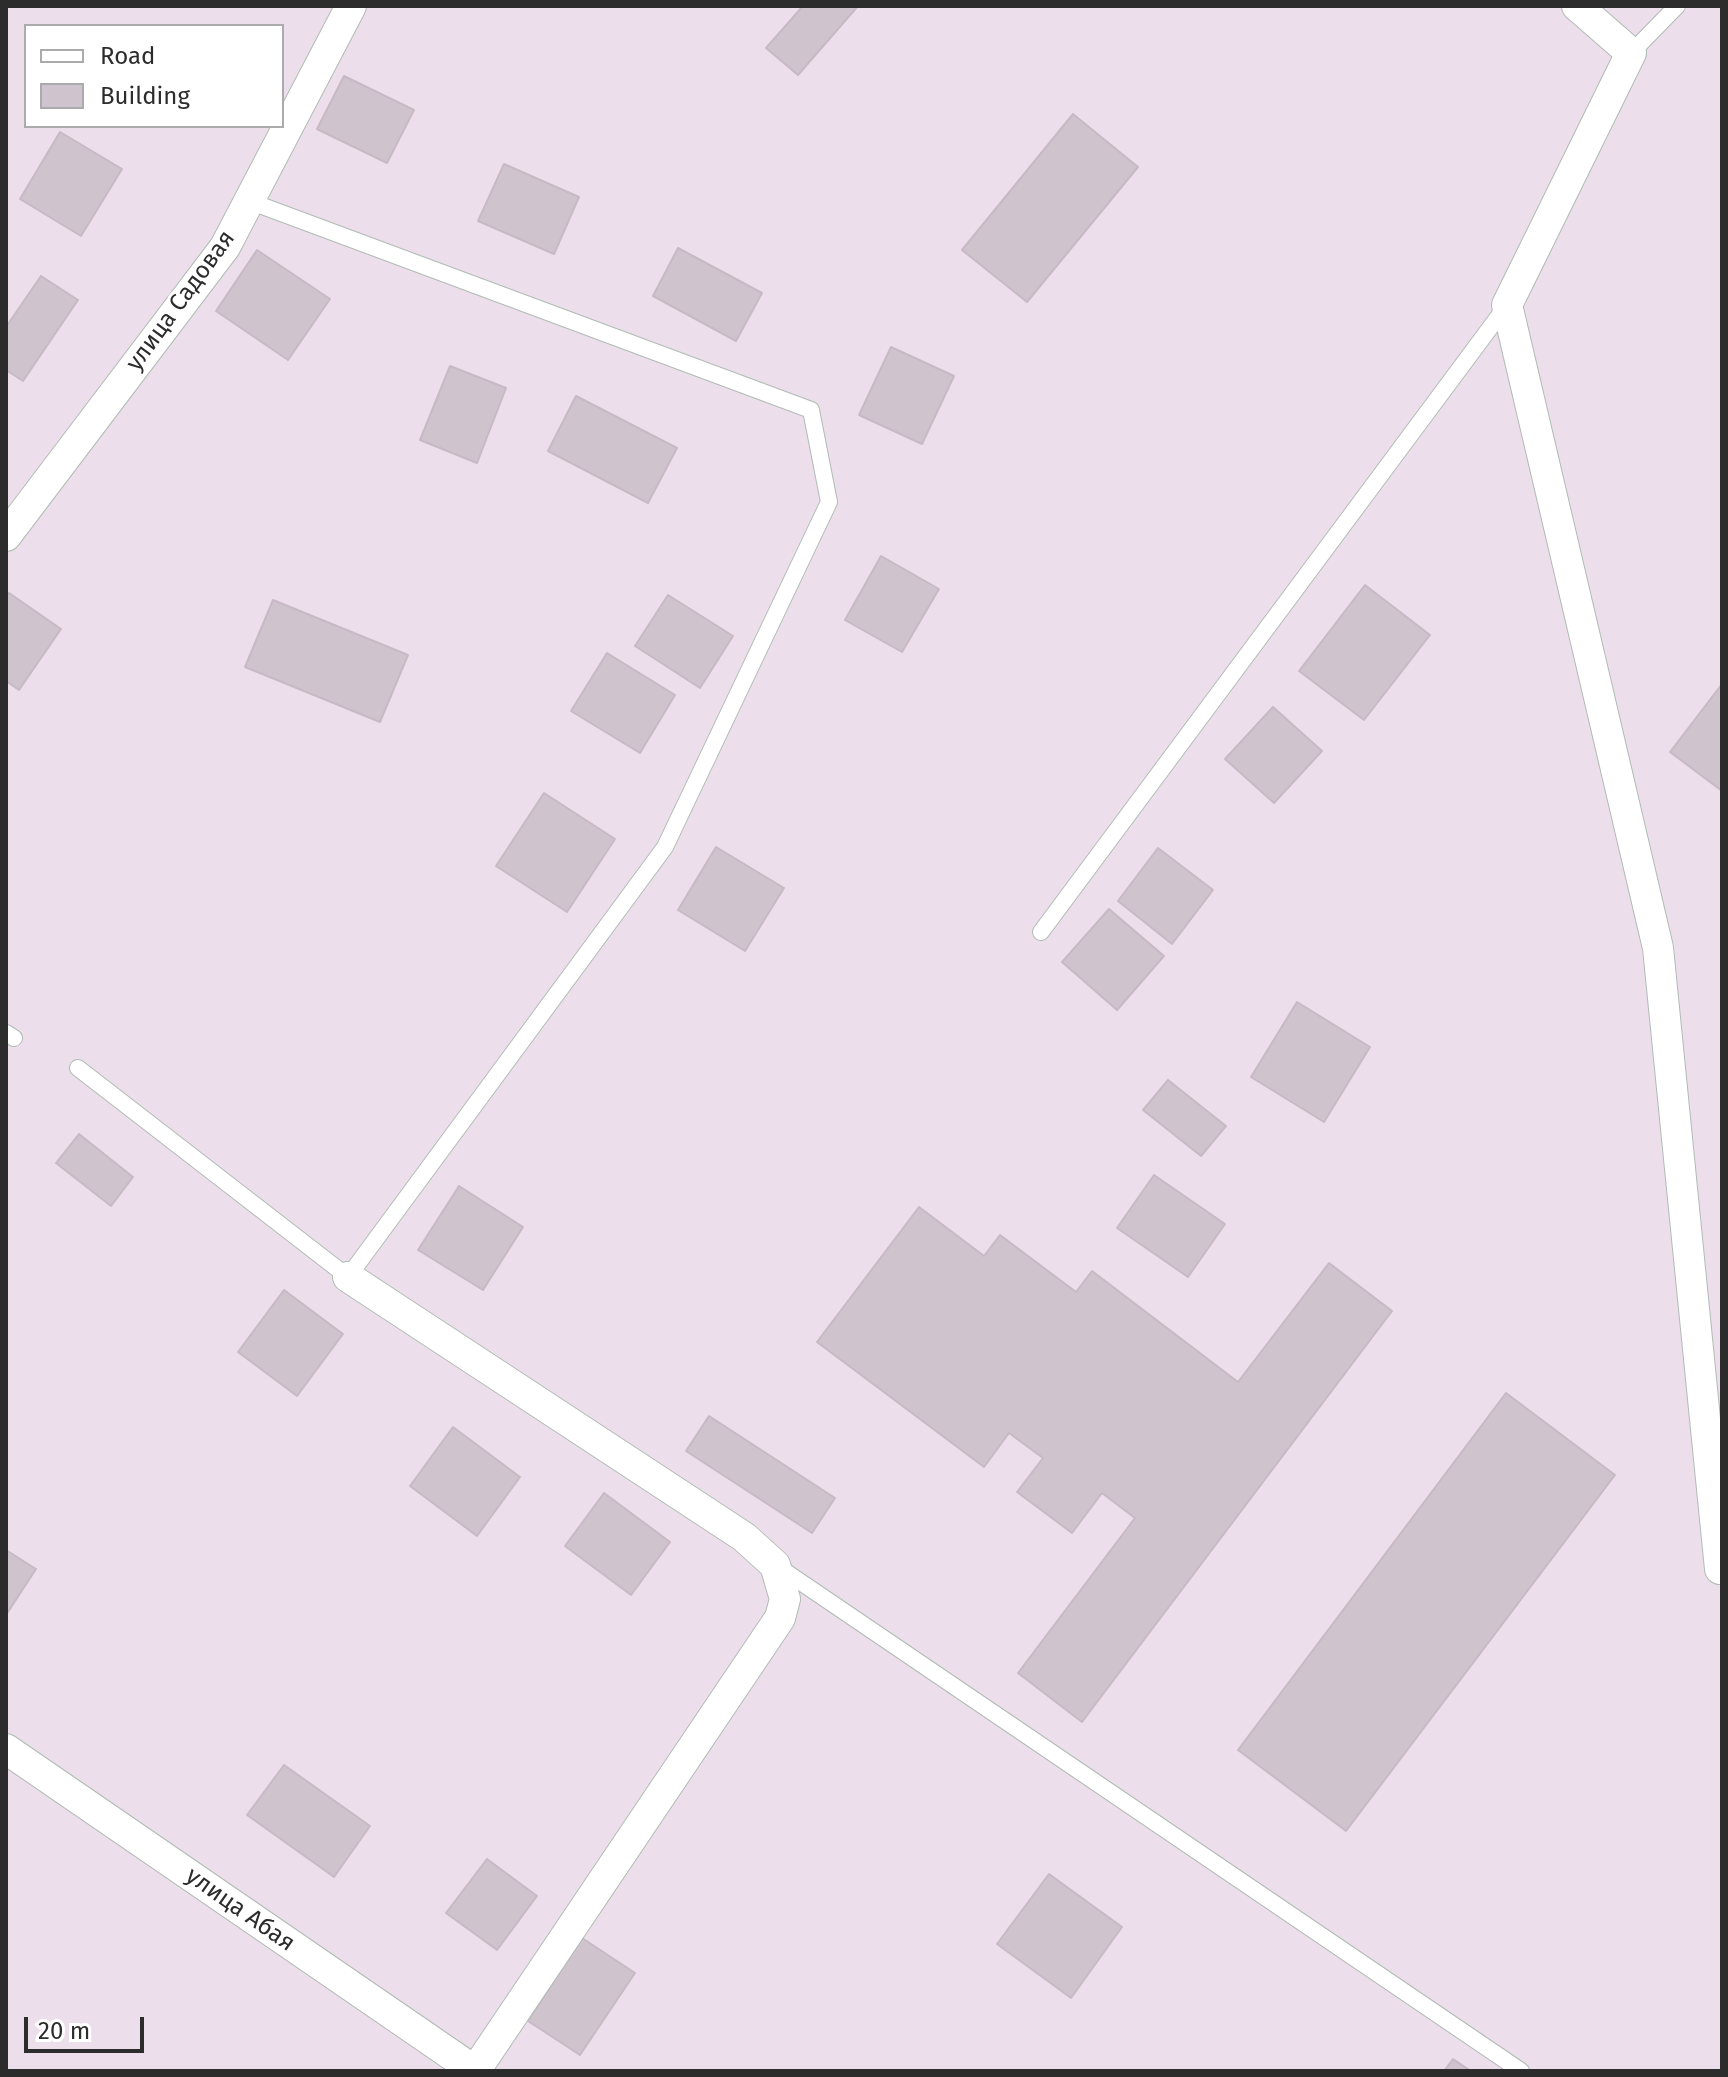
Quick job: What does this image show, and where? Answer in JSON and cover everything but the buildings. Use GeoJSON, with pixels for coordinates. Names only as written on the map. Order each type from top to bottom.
{"type":"FeatureCollection","features":[{"type":"Feature","properties":{"kind":"street","name":"улица Садовая"},"geometry":{"type":"LineString","coordinates":[[6,536],[225,247],[351,6]]}},
{"type":"Feature","properties":{"kind":"street"},"geometry":{"type":"LineString","coordinates":[[1577,6],[1631,53],[1507,305],[1658,948],[1720,1569]]}},
{"type":"Feature","properties":{"kind":"street"},"geometry":{"type":"LineString","coordinates":[[348,1277],[744,1537],[775,1565],[785,1599],[780,1618],[475,2071]]}},
{"type":"Feature","properties":{"kind":"street","name":"улица Абая"},"geometry":{"type":"LineString","coordinates":[[6,1749],[475,2071]]}},
{"type":"Feature","properties":{"kind":"lane"},"geometry":{"type":"LineString","coordinates":[[1631,53],[1677,6]]}},
{"type":"Feature","properties":{"kind":"lane"},"geometry":{"type":"LineString","coordinates":[[78,1068],[348,1277],[665,847],[829,502],[811,410],[249,201]]}},
{"type":"Feature","properties":{"kind":"lane"},"geometry":{"type":"LineString","coordinates":[[1041,932],[1507,305]]}},
{"type":"Feature","properties":{"kind":"lane"},"geometry":{"type":"LineString","coordinates":[[775,1565],[1521,2071]]}}]}
